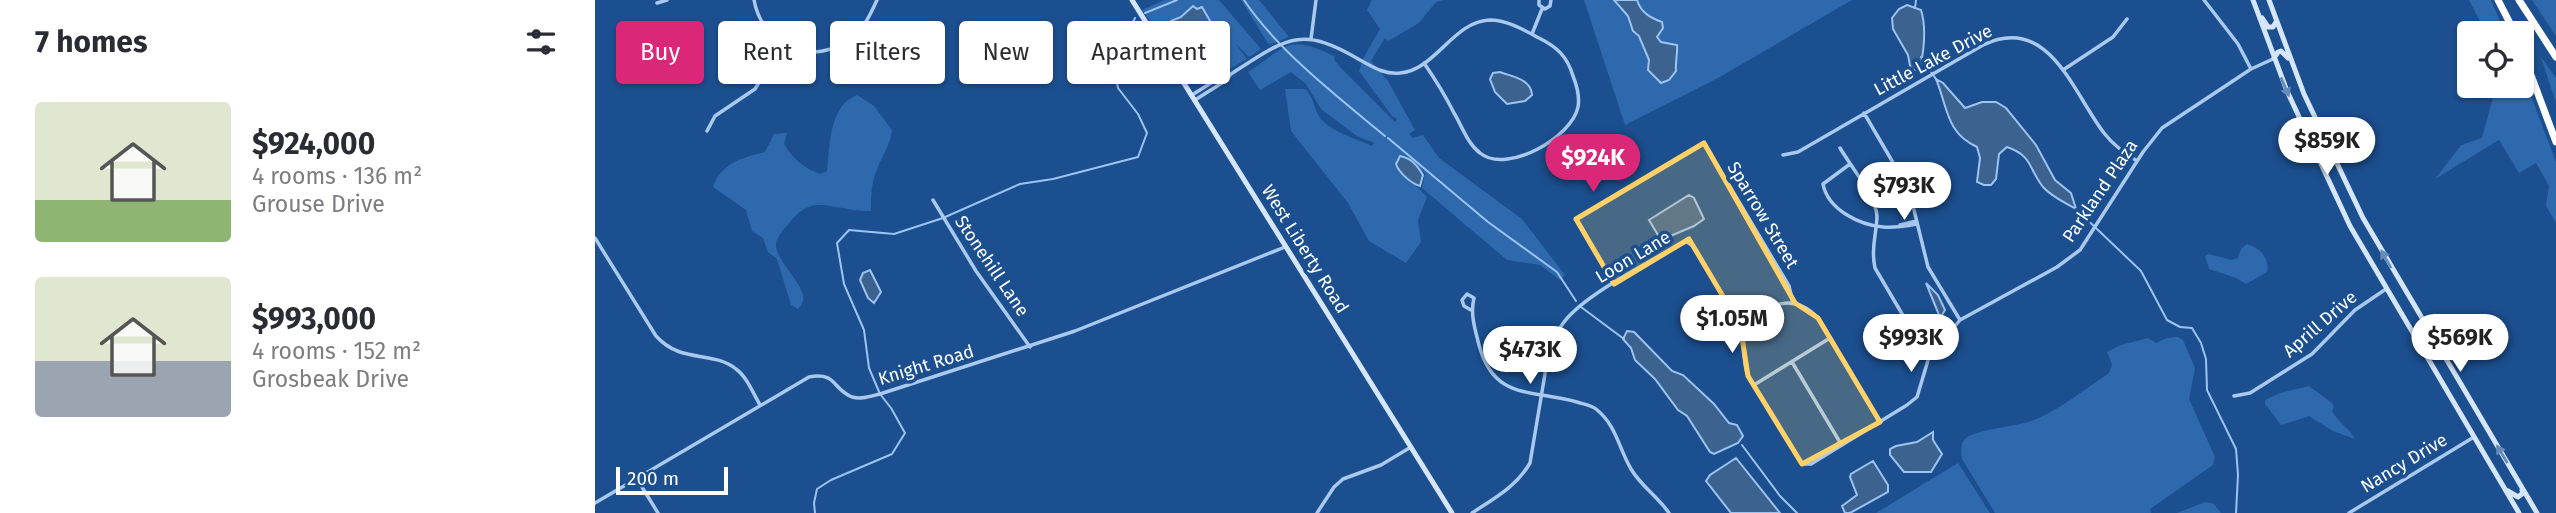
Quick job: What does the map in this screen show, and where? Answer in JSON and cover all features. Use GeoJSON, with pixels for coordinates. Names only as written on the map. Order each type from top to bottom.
{"type":"FeatureCollection","features":[{"type":"Feature","properties":{"kind":"highway"},"geometry":{"type":"LineString","coordinates":[[2498,0],[2509,21]]}},
{"type":"Feature","properties":{"kind":"highway"},"geometry":{"type":"LineString","coordinates":[[2519,0],[2556,57]]}},
{"type":"Feature","properties":{"kind":"highway"},"geometry":{"type":"LineString","coordinates":[[2534,83],[2556,142]]}},
{"type":"Feature","properties":{"kind":"main road","name":"West Liberty Road"},"geometry":{"type":"LineString","coordinates":[[1132,0],[1453,513]]}},
{"type":"Feature","properties":{"kind":"main road"},"geometry":{"type":"LineString","coordinates":[[2269,0],[2333,158],[2363,218],[2537,513]]}},
{"type":"Feature","properties":{"kind":"main road"},"geometry":{"type":"LineString","coordinates":[[2254,3],[2268,27],[2273,27],[2277,21]]}},
{"type":"Feature","properties":{"kind":"main road"},"geometry":{"type":"LineString","coordinates":[[2254,3],[2273,59],[2342,210],[2519,513]]}},
{"type":"Feature","properties":{"kind":"main road"},"geometry":{"type":"LineString","coordinates":[[2273,59],[2277,52],[2281,51],[2294,67]]}},
{"type":"Feature","properties":{"kind":"main road"},"geometry":{"type":"LineString","coordinates":[[2316,156],[2325,164],[2333,158]]}},
{"type":"Feature","properties":{"kind":"main road"},"geometry":{"type":"LineString","coordinates":[[2342,210],[2344,201],[2350,200],[2363,218]]}},
{"type":"Feature","properties":{"kind":"main road"},"geometry":{"type":"LineString","coordinates":[[2428,358],[2440,370],[2446,369],[2447,363]]}},
{"type":"Feature","properties":{"kind":"main road"},"geometry":{"type":"LineString","coordinates":[[2447,390],[2456,386],[2468,397]]}},
{"type":"Feature","properties":{"kind":"main road"},"geometry":{"type":"LineString","coordinates":[[2501,483],[2516,497],[2523,494],[2522,489]]}},
{"type":"Feature","properties":{"kind":"street"},"geometry":{"type":"LineString","coordinates":[[657,3],[667,0]]}},
{"type":"Feature","properties":{"kind":"street"},"geometry":{"type":"LineString","coordinates":[[754,0],[761,21]]}},
{"type":"Feature","properties":{"kind":"street"},"geometry":{"type":"LineString","coordinates":[[816,51],[829,50],[853,37],[877,0]]}},
{"type":"Feature","properties":{"kind":"street"},"geometry":{"type":"LineString","coordinates":[[1311,39],[1316,0]]}},
{"type":"Feature","properties":{"kind":"street"},"geometry":{"type":"LineString","coordinates":[[1532,34],[1542,9],[1539,0]]}},
{"type":"Feature","properties":{"kind":"street"},"geometry":{"type":"LineString","coordinates":[[1542,9],[1549,8],[1551,0]]}},
{"type":"Feature","properties":{"kind":"street"},"geometry":{"type":"LineString","coordinates":[[2204,0],[2238,44],[2251,69]]}},
{"type":"Feature","properties":{"kind":"street"},"geometry":{"type":"LineString","coordinates":[[2063,70],[2113,37],[2127,19]]}},
{"type":"Feature","properties":{"kind":"street"},"geometry":{"type":"LineString","coordinates":[[1193,97],[1225,80],[1267,51],[1290,41],[1311,39],[1336,46],[1383,72],[1403,73],[1419,67],[1424,62],[1464,30],[1483,21],[1500,21],[1552,44],[1566,59],[1578,90],[1579,106],[1570,124],[1561,133],[1524,156],[1508,161],[1488,158],[1473,146],[1424,62]]}},
{"type":"Feature","properties":{"kind":"street","name":"Little Lake Drive"},"geometry":{"type":"LineString","coordinates":[[1783,155],[1797,152],[1982,45],[2004,37],[2015,37],[2036,44],[2063,70],[2104,134],[2116,147],[2137,160]]}},
{"type":"Feature","properties":{"kind":"street","name":"Parkland Plaza"},"geometry":{"type":"LineString","coordinates":[[1811,464],[1917,397],[1924,369],[1935,349],[1960,320],[2063,264],[2080,250],[2137,160],[2153,138],[2169,123],[2251,69],[2273,59]]}},
{"type":"Feature","properties":{"kind":"street"},"geometry":{"type":"LineString","coordinates":[[707,131],[715,117],[758,84]]}},
{"type":"Feature","properties":{"kind":"street"},"geometry":{"type":"LineString","coordinates":[[1864,113],[1902,178],[1931,274],[1960,320]]}},
{"type":"Feature","properties":{"kind":"street","name":"Sparrow Street"},"geometry":{"type":"LineString","coordinates":[[1613,284],[1576,219],[1704,143],[1791,290],[1793,303]]}},
{"type":"Feature","properties":{"kind":"street"},"geometry":{"type":"LineString","coordinates":[[1840,148],[1874,204],[1877,215],[1872,255],[1875,268],[1918,341],[1935,349]]}},
{"type":"Feature","properties":{"kind":"street"},"geometry":{"type":"LineString","coordinates":[[1850,164],[1823,184],[1832,201],[1842,211],[1853,219],[1881,227],[1916,222]]}},
{"type":"Feature","properties":{"kind":"street","name":"Stonehill Lane"},"geometry":{"type":"LineString","coordinates":[[933,200],[976,271],[1030,347]]}},
{"type":"Feature","properties":{"kind":"street"},"geometry":{"type":"LineString","coordinates":[[595,238],[664,345],[674,351],[734,367],[744,377],[760,405]]}},
{"type":"Feature","properties":{"kind":"street","name":"Loon Lane"},"geometry":{"type":"LineString","coordinates":[[1472,513],[1508,490],[1521,478],[1530,463],[1550,349],[1563,323],[1579,306],[1687,242],[1693,246],[1743,331],[1744,367],[1754,385],[1802,464],[1811,464]]}},
{"type":"Feature","properties":{"kind":"street","name":"Knight Road"},"geometry":{"type":"LineString","coordinates":[[595,503],[809,377],[832,378],[851,396],[864,398],[1030,347],[1287,246]]}},
{"type":"Feature","properties":{"kind":"street","name":"Aprill Drive"},"geometry":{"type":"LineString","coordinates":[[2234,396],[2250,393],[2312,354],[2355,310],[2386,289]]}},
{"type":"Feature","properties":{"kind":"street"},"geometry":{"type":"LineString","coordinates":[[1471,310],[1464,306],[1462,300],[1467,294],[1474,298],[1471,310],[1485,364],[1497,380],[1515,391],[1571,400],[1594,407],[1611,423],[1638,479],[1669,513]]}},
{"type":"Feature","properties":{"kind":"street"},"geometry":{"type":"LineString","coordinates":[[1740,325],[1772,306],[1793,303],[1814,314],[1881,422]]}},
{"type":"Feature","properties":{"kind":"street"},"geometry":{"type":"LineString","coordinates":[[1754,385],[1830,338]]}},
{"type":"Feature","properties":{"kind":"street"},"geometry":{"type":"LineString","coordinates":[[1792,362],[1842,445]]}},
{"type":"Feature","properties":{"kind":"street","name":"Nancy Drive"},"geometry":{"type":"LineString","coordinates":[[2349,513],[2474,437]]}},
{"type":"Feature","properties":{"kind":"street"},"geometry":{"type":"LineString","coordinates":[[1317,513],[1334,487],[1343,479],[1381,465],[1411,447]]}},
{"type":"Feature","properties":{"kind":"street"},"geometry":{"type":"LineString","coordinates":[[637,479],[658,513]]}},
{"type":"Feature","properties":{"kind":"highlighted area"},"geometry":{"type":"Polygon","coordinates":[[[1704,143],[1795,303],[1818,318],[1880,422],[1802,464],[1748,376],[1740,325],[1689,239],[1614,284],[1576,219],[1704,143]]]}},
{"type":"Feature","properties":{"kind":"shaded area"},"geometry":{"type":"Polygon","coordinates":[[[1164,0],[1219,0],[1261,49],[1249,57],[1235,43],[1247,59],[1230,69],[1230,21],[1150,21],[1142,10],[1164,0]]]}},
{"type":"Feature","properties":{"kind":"shaded area"},"geometry":{"type":"Polygon","coordinates":[[[1241,0],[1259,0],[1289,37],[1269,45],[1241,0]]]}},
{"type":"Feature","properties":{"kind":"shaded area"},"geometry":{"type":"Polygon","coordinates":[[[1372,0],[1443,0],[1436,2],[1419,23],[1388,41],[1385,38],[1371,61],[1388,81],[1415,130],[1409,134],[1413,138],[1423,135],[1439,158],[1522,219],[1565,275],[1560,280],[1540,265],[1507,260],[1422,188],[1425,173],[1404,155],[1395,164],[1427,197],[1418,220],[1421,242],[1406,263],[1369,241],[1348,203],[1291,131],[1285,89],[1305,89],[1326,124],[1372,146],[1374,143],[1357,136],[1321,109],[1306,84],[1291,72],[1260,90],[1248,72],[1287,46],[1295,44],[1318,49],[1334,56],[1342,69],[1395,122],[1397,119],[1359,71],[1380,29],[1367,10],[1372,0]]]}},
{"type":"Feature","properties":{"kind":"shaded area"},"geometry":{"type":"Polygon","coordinates":[[[1584,0],[1852,0],[1718,78],[1625,125],[1584,0]]]}},
{"type":"Feature","properties":{"kind":"shaded area"},"geometry":{"type":"Polygon","coordinates":[[[1614,0],[1637,0],[1647,14],[1662,22],[1663,28],[1657,37],[1661,42],[1677,45],[1676,71],[1669,80],[1661,83],[1648,70],[1649,60],[1639,36],[1633,31],[1628,16],[1614,0]]]}},
{"type":"Feature","properties":{"kind":"shaded area"},"geometry":{"type":"Polygon","coordinates":[[[2469,0],[2491,0],[2500,21],[2480,21],[2469,0]]]}},
{"type":"Feature","properties":{"kind":"shaded area"},"geometry":{"type":"Polygon","coordinates":[[[2532,0],[2556,0],[2556,36],[2532,0]]]}},
{"type":"Feature","properties":{"kind":"shaded area"},"geometry":{"type":"Polygon","coordinates":[[[1907,5],[1921,10],[1924,25],[1920,69],[1911,71],[1908,55],[1893,29],[1892,18],[1899,9],[1907,5]]]}},
{"type":"Feature","properties":{"kind":"shaded area"},"geometry":{"type":"Polygon","coordinates":[[[1193,6],[1197,9],[1202,7],[1210,21],[1171,21],[1181,17],[1193,6]]]}},
{"type":"Feature","properties":{"kind":"shaded area"},"geometry":{"type":"Polygon","coordinates":[[[2541,57],[2556,78],[2556,103],[2541,57]]]}},
{"type":"Feature","properties":{"kind":"shaded area"},"geometry":{"type":"Polygon","coordinates":[[[1500,72],[1525,82],[1532,95],[1525,101],[1507,104],[1495,92],[1490,79],[1493,73],[1500,72]]]}},
{"type":"Feature","properties":{"kind":"shaded area"},"geometry":{"type":"Polygon","coordinates":[[[1936,79],[1943,83],[1965,108],[1982,102],[1996,102],[2006,108],[2036,145],[2055,180],[2071,193],[2076,209],[2047,191],[2026,159],[2007,147],[1999,154],[1996,179],[1991,185],[1977,182],[1980,158],[1977,147],[1959,135],[1949,119],[1936,79]]]}},
{"type":"Feature","properties":{"kind":"shaded area"},"geometry":{"type":"Polygon","coordinates":[[[857,95],[874,106],[892,130],[873,181],[871,211],[814,205],[799,212],[778,237],[777,251],[803,294],[803,302],[798,309],[791,305],[777,259],[768,252],[763,238],[752,231],[746,210],[713,187],[727,167],[741,159],[765,152],[774,134],[787,133],[784,144],[804,166],[820,174],[827,171],[830,138],[836,117],[848,100],[857,95]]]}},
{"type":"Feature","properties":{"kind":"shaded area"},"geometry":{"type":"Polygon","coordinates":[[[2493,98],[2532,98],[2556,162],[2556,223],[2546,206],[2549,186],[2536,163],[2519,173],[2499,140],[2435,179],[2461,145],[2482,138],[2493,98]]]}},
{"type":"Feature","properties":{"kind":"shaded area"},"geometry":{"type":"Polygon","coordinates":[[[1400,156],[1411,160],[1421,171],[1423,175],[1420,186],[1400,171],[1396,164],[1400,156]]]}},
{"type":"Feature","properties":{"kind":"shaded area"},"geometry":{"type":"Polygon","coordinates":[[[1689,195],[1694,198],[1704,219],[1661,240],[1649,220],[1689,195]]]}},
{"type":"Feature","properties":{"kind":"shaded area"},"geometry":{"type":"Polygon","coordinates":[[[2247,244],[2263,254],[2267,262],[2267,272],[2246,284],[2209,269],[2205,256],[2208,254],[2232,260],[2238,258],[2241,249],[2247,244]]]}},
{"type":"Feature","properties":{"kind":"shaded area"},"geometry":{"type":"Polygon","coordinates":[[[870,270],[881,292],[874,303],[868,298],[860,280],[863,273],[870,270]]]}},
{"type":"Feature","properties":{"kind":"shaded area"},"geometry":{"type":"Polygon","coordinates":[[[1926,283],[1938,295],[1945,310],[1942,315],[1939,315],[1926,283]]]}},
{"type":"Feature","properties":{"kind":"shaded area"},"geometry":{"type":"Polygon","coordinates":[[[1627,331],[1634,332],[1672,371],[1683,375],[1714,404],[1729,423],[1737,425],[1743,436],[1738,443],[1714,454],[1710,452],[1687,416],[1678,410],[1655,379],[1635,360],[1631,348],[1623,339],[1627,331]]]}},
{"type":"Feature","properties":{"kind":"shaded area"},"geometry":{"type":"Polygon","coordinates":[[[2178,337],[2183,340],[2195,368],[2189,399],[2215,457],[2213,465],[2150,509],[2151,513],[1995,513],[1962,459],[1962,445],[1966,438],[2034,420],[2053,411],[2109,373],[2112,365],[2107,352],[2121,345],[2148,338],[2156,343],[2178,337]]]}},
{"type":"Feature","properties":{"kind":"shaded area"},"geometry":{"type":"Polygon","coordinates":[[[2309,386],[2332,403],[2334,415],[2355,439],[2333,431],[2309,416],[2281,425],[2265,404],[2265,400],[2280,393],[2309,386]]]}},
{"type":"Feature","properties":{"kind":"shaded area"},"geometry":{"type":"Polygon","coordinates":[[[1933,432],[1933,440],[1942,454],[1931,472],[1904,472],[1890,455],[1890,449],[1917,442],[1933,432]]]}},
{"type":"Feature","properties":{"kind":"shaded area"},"geometry":{"type":"Polygon","coordinates":[[[1736,458],[1780,513],[1731,513],[1706,481],[1710,475],[1736,458]]]}},
{"type":"Feature","properties":{"kind":"shaded area"},"geometry":{"type":"Polygon","coordinates":[[[1873,461],[1888,485],[1888,492],[1850,513],[1845,513],[1842,506],[1857,495],[1851,474],[1873,461]]]}},
{"type":"Feature","properties":{"kind":"shaded area"},"geometry":{"type":"Polygon","coordinates":[[[1958,463],[1990,513],[1876,513],[1958,463]]]}},
{"type":"Feature","properties":{"kind":"shaded area"},"geometry":{"type":"Polygon","coordinates":[[[2205,502],[2214,504],[2221,513],[2177,513],[2205,502]]]}},
{"type":"Feature","properties":{"kind":"waterway"},"geometry":{"type":"LineString","coordinates":[[1145,13],[1177,0]]}},
{"type":"Feature","properties":{"kind":"waterway"},"geometry":{"type":"LineString","coordinates":[[1244,0],[1291,55],[1385,136]]}},
{"type":"Feature","properties":{"kind":"waterway"},"geometry":{"type":"LineString","coordinates":[[1915,8],[1916,0]]}},
{"type":"Feature","properties":{"kind":"waterway"},"geometry":{"type":"LineString","coordinates":[[815,513],[817,489],[831,480],[892,454],[905,433],[880,394],[869,368],[864,330],[844,284],[837,243],[849,230],[894,234],[943,218],[1020,184],[1053,179],[1138,157],[1147,133],[1138,114],[1118,88],[1113,61],[1135,18]]}},
{"type":"Feature","properties":{"kind":"waterway"},"geometry":{"type":"LineString","coordinates":[[1921,57],[1936,79]]}},
{"type":"Feature","properties":{"kind":"waterway"},"geometry":{"type":"LineString","coordinates":[[1388,138],[1488,222],[1557,272],[1576,301]]}},
{"type":"Feature","properties":{"kind":"waterway"},"geometry":{"type":"LineString","coordinates":[[2076,209],[2141,271],[2167,320],[2180,327],[2192,328],[2201,343],[2206,359],[2207,390],[2236,449],[2236,513]]}},
{"type":"Feature","properties":{"kind":"waterway"},"geometry":{"type":"LineString","coordinates":[[1581,307],[1624,339]]}},
{"type":"Feature","properties":{"kind":"waterway"},"geometry":{"type":"LineString","coordinates":[[1742,445],[1780,496],[1797,513]]}}]}
